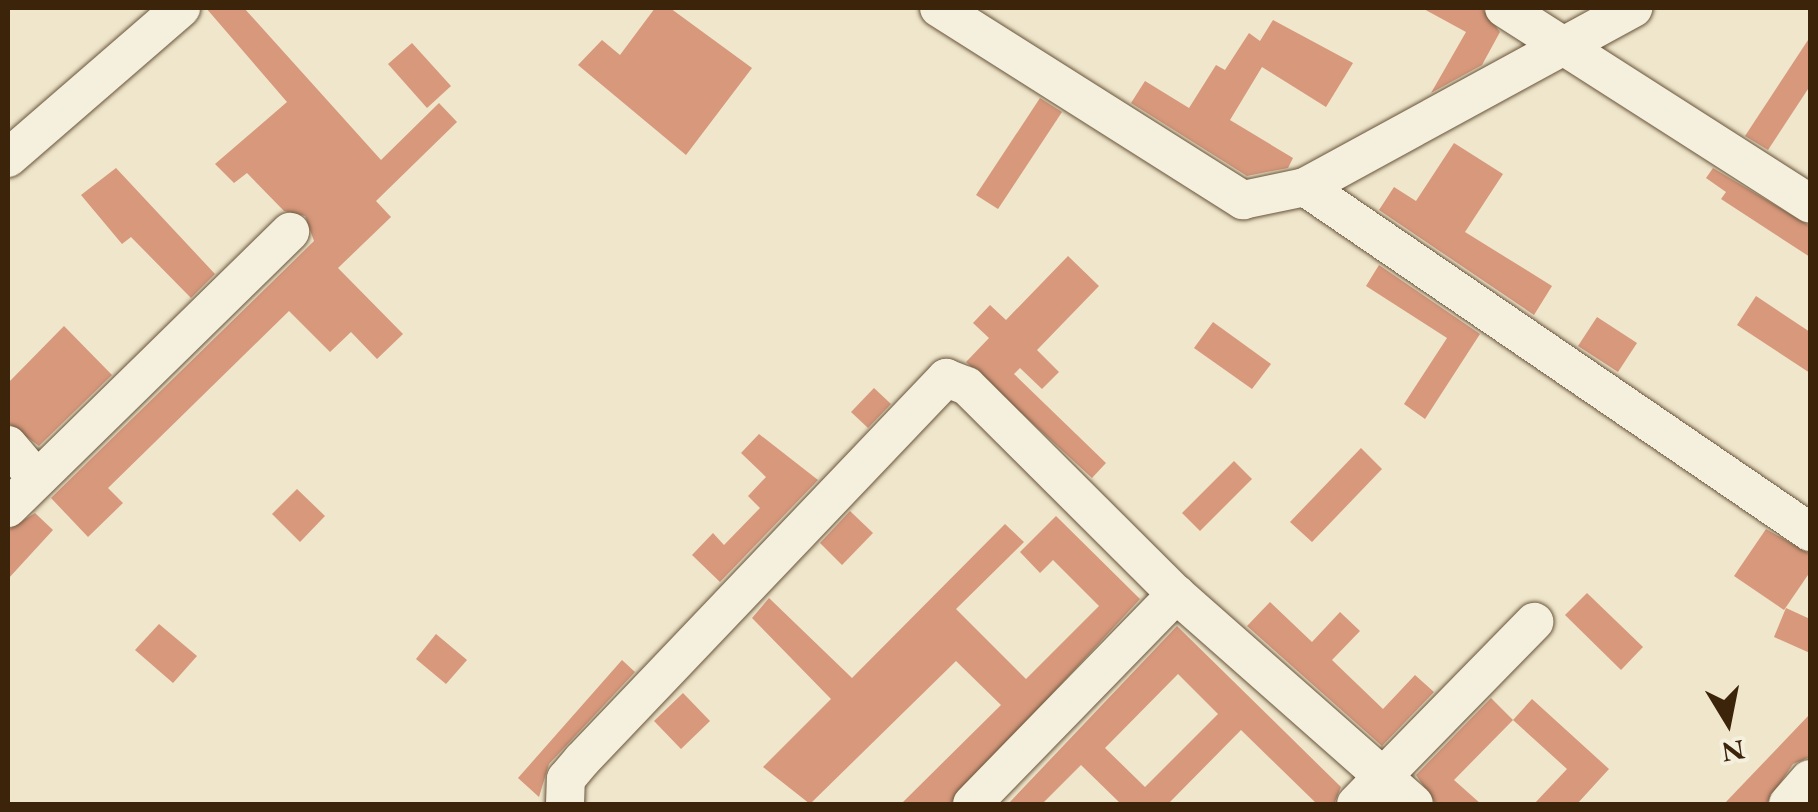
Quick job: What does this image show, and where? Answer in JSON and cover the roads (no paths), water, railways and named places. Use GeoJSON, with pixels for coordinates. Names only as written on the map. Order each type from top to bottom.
{"type":"FeatureCollection","features":[{"type":"Feature","properties":{"kind":"street"},"geometry":{"type":"LineString","coordinates":[[8,158],[180,8]]}},
{"type":"Feature","properties":{"kind":"street"},"geometry":{"type":"LineString","coordinates":[[939,8],[1244,200],[1305,187],[1563,44],[1582,42],[1633,8]]}},
{"type":"Feature","properties":{"kind":"street"},"geometry":{"type":"LineString","coordinates":[[1504,8],[1810,204]]}},
{"type":"Feature","properties":{"kind":"street"},"geometry":{"type":"LineString","coordinates":[[1305,187],[1810,532]]}},
{"type":"Feature","properties":{"kind":"street"},"geometry":{"type":"LineString","coordinates":[[8,508],[290,232]]}},
{"type":"Feature","properties":{"kind":"street"},"geometry":{"type":"LineString","coordinates":[[563,800],[582,760],[946,378],[967,386],[1176,594],[1414,804]]}},
{"type":"Feature","properties":{"kind":"street"},"geometry":{"type":"LineString","coordinates":[[8,445],[35,478]]}},
{"type":"Feature","properties":{"kind":"street"},"geometry":{"type":"LineString","coordinates":[[972,804],[1176,594]]}},
{"type":"Feature","properties":{"kind":"street"},"geometry":{"type":"LineString","coordinates":[[1356,804],[1534,622]]}},
{"type":"Feature","properties":{"kind":"street"},"geometry":{"type":"LineString","coordinates":[[1788,804],[1810,779]]}}]}
